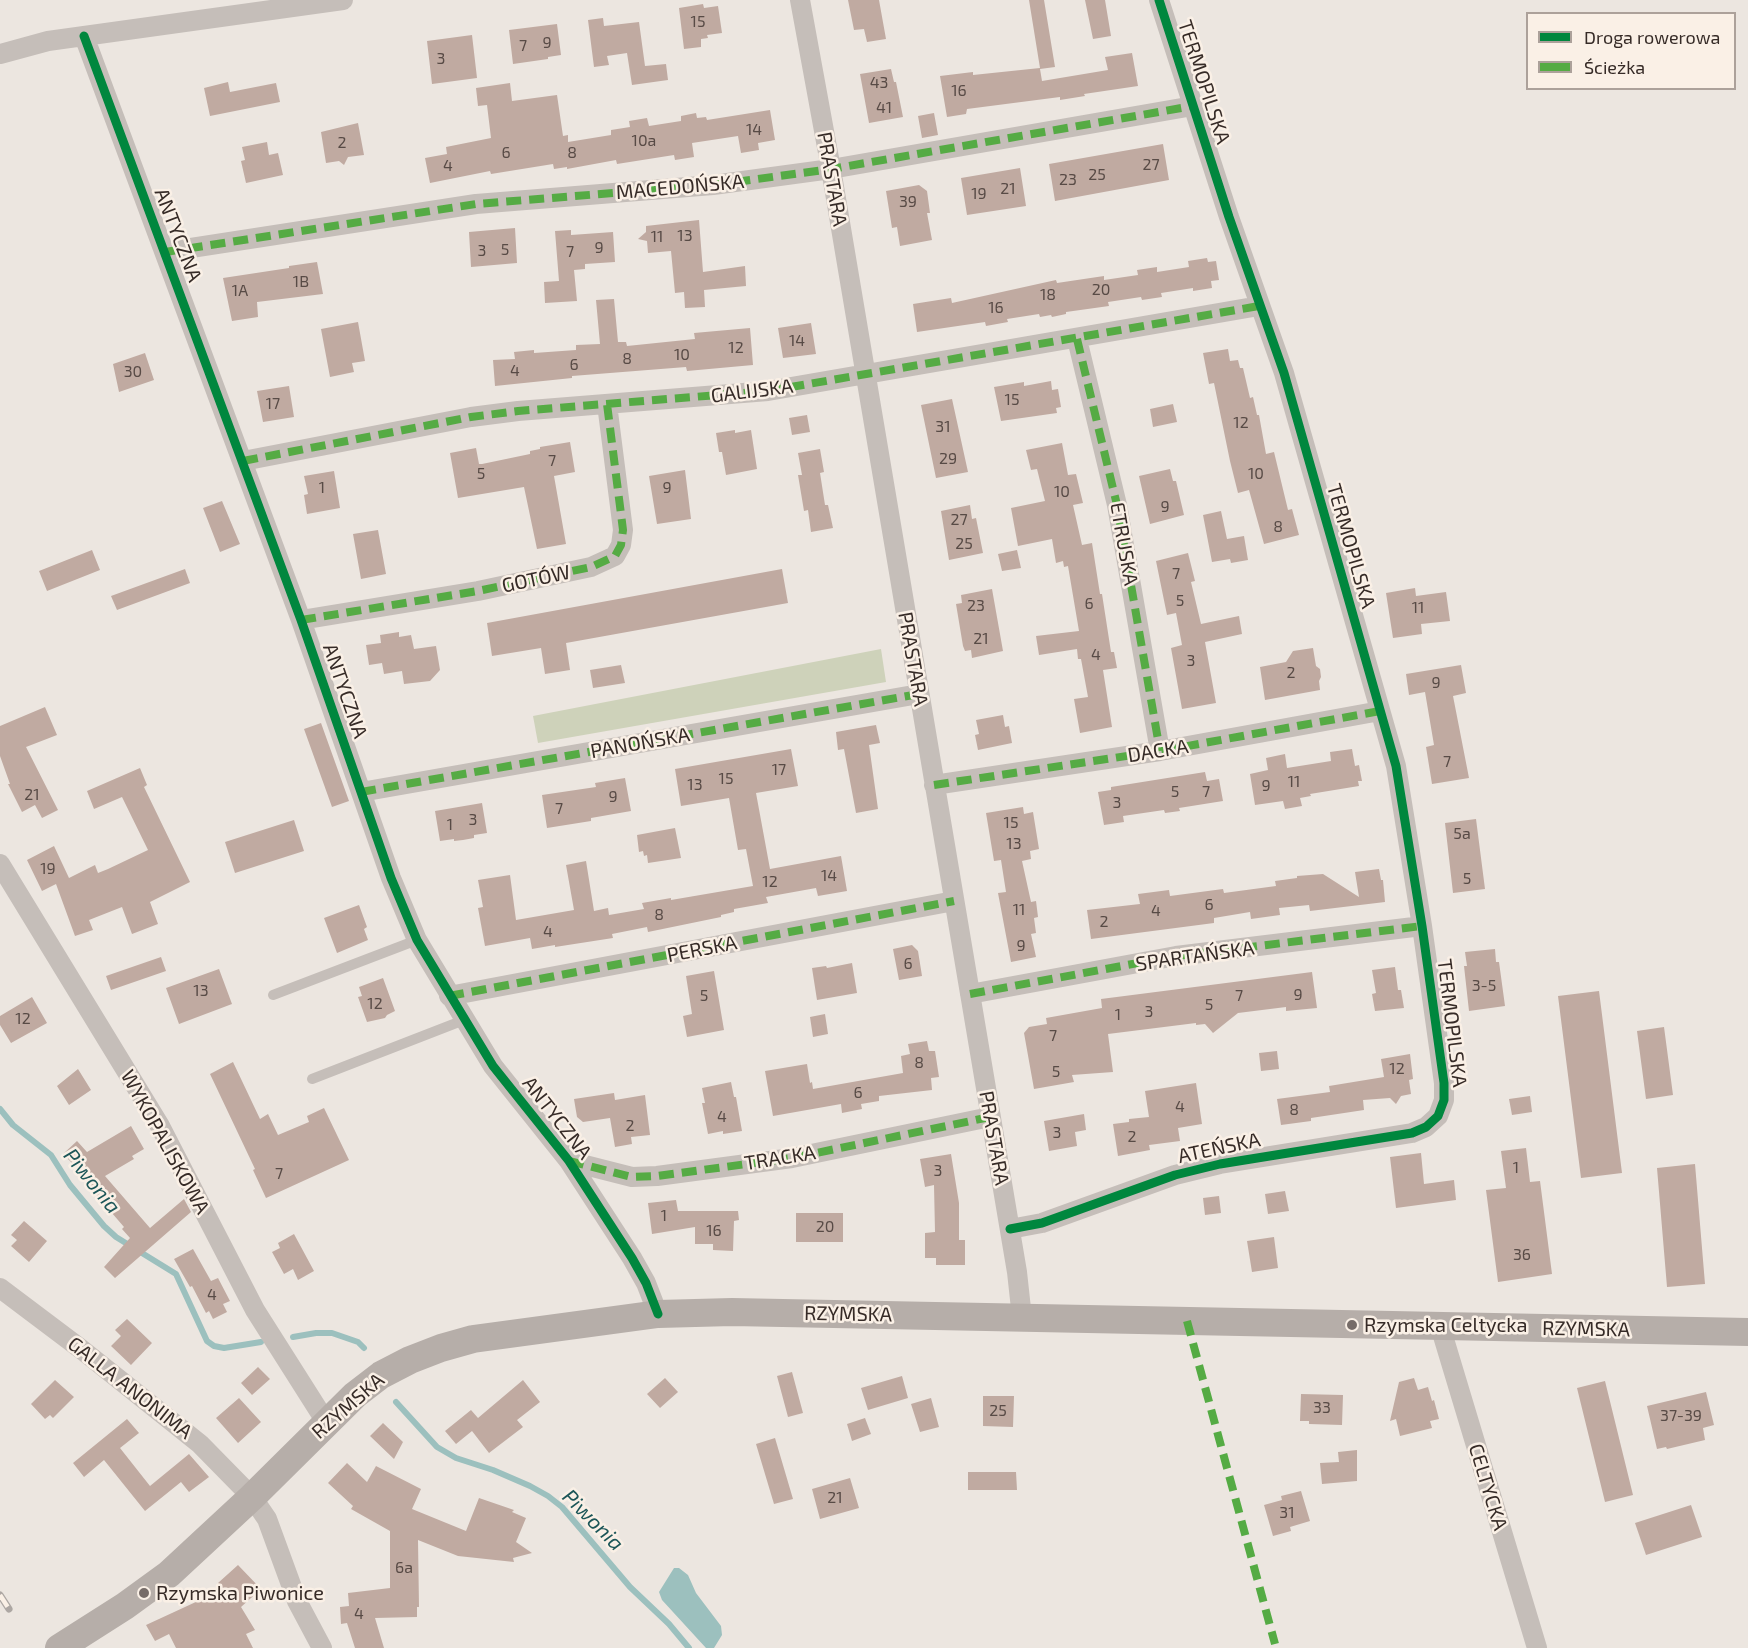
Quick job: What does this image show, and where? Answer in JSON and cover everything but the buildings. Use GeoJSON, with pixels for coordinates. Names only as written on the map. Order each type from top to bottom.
{"type":"FeatureCollection","features":[{"type":"Feature","properties":{"kind":"main road","name":"RZYMSKA"},"geometry":{"type":"LineString","coordinates":[[59,1648],[125,1606],[169,1574],[252,1497],[326,1422],[381,1375],[410,1360],[472,1339],[658,1314],[732,1312],[1748,1332]]}},
{"type":"Feature","properties":{"kind":"street"},"geometry":{"type":"LineString","coordinates":[[0,54],[48,41],[273,5],[343,0]]}},
{"type":"Feature","properties":{"kind":"street","name":"PRASTARA"},"geometry":{"type":"LineString","coordinates":[[800,0],[831,169],[1010,1229],[1022,1318]]}},
{"type":"Feature","properties":{"kind":"street","name":"TERMOPILSKA"},"geometry":{"type":"LineString","coordinates":[[1159,0],[1259,306],[1284,373],[1396,766],[1444,1083],[1444,1100],[1438,1116]]}},
{"type":"Feature","properties":{"kind":"street","name":"ANTYCZNA"},"geometry":{"type":"LineString","coordinates":[[84,36],[243,460],[391,878],[417,940],[493,1066],[569,1161],[632,1258],[646,1283],[658,1314]]}},
{"type":"Feature","properties":{"kind":"street","name":"MACEDOŃSKA"},"geometry":{"type":"LineString","coordinates":[[165,252],[476,204],[713,185],[831,169],[1193,106]]}},
{"type":"Feature","properties":{"kind":"street","name":"GALIJSKA"},"geometry":{"type":"LineString","coordinates":[[243,460],[471,417],[518,411],[768,391],[1259,306]]}},
{"type":"Feature","properties":{"kind":"street","name":"ETRUSKA"},"geometry":{"type":"LineString","coordinates":[[1077,339],[1117,505],[1160,751]]}},
{"type":"Feature","properties":{"kind":"street","name":"GOTÓW"},"geometry":{"type":"LineString","coordinates":[[301,620],[478,591],[591,567],[615,556],[621,545],[623,530],[607,405]]}},
{"type":"Feature","properties":{"kind":"street","name":"PANOŃSKA"},"geometry":{"type":"LineString","coordinates":[[361,792],[919,694]]}},
{"type":"Feature","properties":{"kind":"street","name":"DACKA"},"geometry":{"type":"LineString","coordinates":[[934,785],[1160,751],[1380,711]]}},
{"type":"Feature","properties":{"kind":"street","name":"WYKOPALISKOWA"},"geometry":{"type":"LineString","coordinates":[[0,864],[160,1126],[255,1310],[326,1422]]}},
{"type":"Feature","properties":{"kind":"street","name":"PERSKA"},"geometry":{"type":"LineString","coordinates":[[449,996],[954,901]]}},
{"type":"Feature","properties":{"kind":"street","name":"SPARTAŃSKA"},"geometry":{"type":"LineString","coordinates":[[970,994],[1176,957],[1422,926]]}},
{"type":"Feature","properties":{"kind":"street","name":"ATEŃSKA"},"geometry":{"type":"LineString","coordinates":[[1010,1229],[1042,1223],[1175,1176],[1220,1164],[1412,1133],[1426,1127],[1438,1116]]}},
{"type":"Feature","properties":{"kind":"street","name":"TRACKA"},"geometry":{"type":"LineString","coordinates":[[569,1161],[632,1177],[657,1176],[792,1158],[990,1117]]}},
{"type":"Feature","properties":{"kind":"street","name":"GALLA ANONIMA"},"geometry":{"type":"LineString","coordinates":[[0,1288],[200,1444],[252,1497],[267,1519],[297,1601],[322,1648]]}},
{"type":"Feature","properties":{"kind":"street","name":"CELTYCKA"},"geometry":{"type":"LineString","coordinates":[[1440,1326],[1537,1648]]}},
{"type":"Feature","properties":{"kind":"lane"},"geometry":{"type":"LineString","coordinates":[[273,995],[417,940]]}},
{"type":"Feature","properties":{"kind":"lane"},"geometry":{"type":"LineString","coordinates":[[312,1078],[464,1020]]}},
{"type":"Feature","properties":{"kind":"green space"},"geometry":{"type":"Polygon","coordinates":[[[881,649],[886,682],[538,743],[533,716],[881,649]]]}},
{"type":"Feature","properties":{"kind":"water"},"geometry":{"type":"Polygon","coordinates":[[[674,1568],[679,1568],[688,1575],[696,1593],[721,1626],[722,1635],[714,1648],[706,1648],[662,1600],[659,1592],[674,1568]]]}},
{"type":"Feature","properties":{"kind":"waterway","name":"Piwonia"},"geometry":{"type":"LineString","coordinates":[[0,1109],[13,1125],[51,1155],[70,1185],[104,1226],[116,1237],[176,1274],[207,1341],[214,1346],[224,1348],[261,1342]]}},
{"type":"Feature","properties":{"kind":"waterway","name":"Piwonia"},"geometry":{"type":"LineString","coordinates":[[293,1337],[332,1333],[358,1342],[364,1348]]}},
{"type":"Feature","properties":{"kind":"waterway","name":"Piwonia"},"geometry":{"type":"LineString","coordinates":[[396,1402],[437,1447],[456,1458],[493,1470],[530,1486],[562,1507],[630,1587],[669,1624],[689,1648]]}},
{"type":"Feature","properties":{"kind":"railway"},"geometry":{"type":"LineString","coordinates":[[0,1595],[9,1609]]}},
{"type":"Feature","properties":{"kind":"marked path"},"geometry":{"type":"LineString","coordinates":[[165,252],[476,204],[713,185],[831,169],[1193,106]]}},
{"type":"Feature","properties":{"kind":"marked path"},"geometry":{"type":"LineString","coordinates":[[243,461],[471,417],[518,411],[768,391],[1259,306]]}},
{"type":"Feature","properties":{"kind":"marked path"},"geometry":{"type":"LineString","coordinates":[[1077,339],[1117,505],[1160,751]]}},
{"type":"Feature","properties":{"kind":"marked path"},"geometry":{"type":"LineString","coordinates":[[301,620],[478,591],[591,567],[615,556],[621,545],[623,530],[607,404]]}},
{"type":"Feature","properties":{"kind":"marked path"},"geometry":{"type":"LineString","coordinates":[[361,792],[919,694]]}},
{"type":"Feature","properties":{"kind":"marked path"},"geometry":{"type":"LineString","coordinates":[[934,785],[1160,751],[1380,711]]}},
{"type":"Feature","properties":{"kind":"marked path"},"geometry":{"type":"LineString","coordinates":[[449,996],[954,901]]}},
{"type":"Feature","properties":{"kind":"marked path"},"geometry":{"type":"LineString","coordinates":[[970,994],[1176,956],[1422,926]]}},
{"type":"Feature","properties":{"kind":"marked path"},"geometry":{"type":"LineString","coordinates":[[569,1161],[632,1177],[657,1176],[792,1158],[990,1117]]}},
{"type":"Feature","properties":{"kind":"marked path"},"geometry":{"type":"LineString","coordinates":[[1187,1321],[1275,1644]]}},
{"type":"Feature","properties":{"kind":"cycle path"},"geometry":{"type":"LineString","coordinates":[[1010,1229],[1042,1223],[1175,1175],[1220,1164],[1412,1133],[1426,1127],[1438,1116],[1444,1100],[1444,1083],[1422,926],[1396,766],[1284,373],[1229,217],[1159,0]]}},
{"type":"Feature","properties":{"kind":"cycle path"},"geometry":{"type":"LineString","coordinates":[[84,36],[301,620],[391,878],[417,940],[493,1066],[569,1161],[632,1258],[646,1283],[658,1314]]}},
{"type":"Feature","properties":{"kind":"place","name":"Rzymska Celtycka"},"geometry":{"type":"Point","coordinates":[1352,1325]}},
{"type":"Feature","properties":{"kind":"place","name":"Rzymska Piwonice"},"geometry":{"type":"Point","coordinates":[144,1593]}}]}
